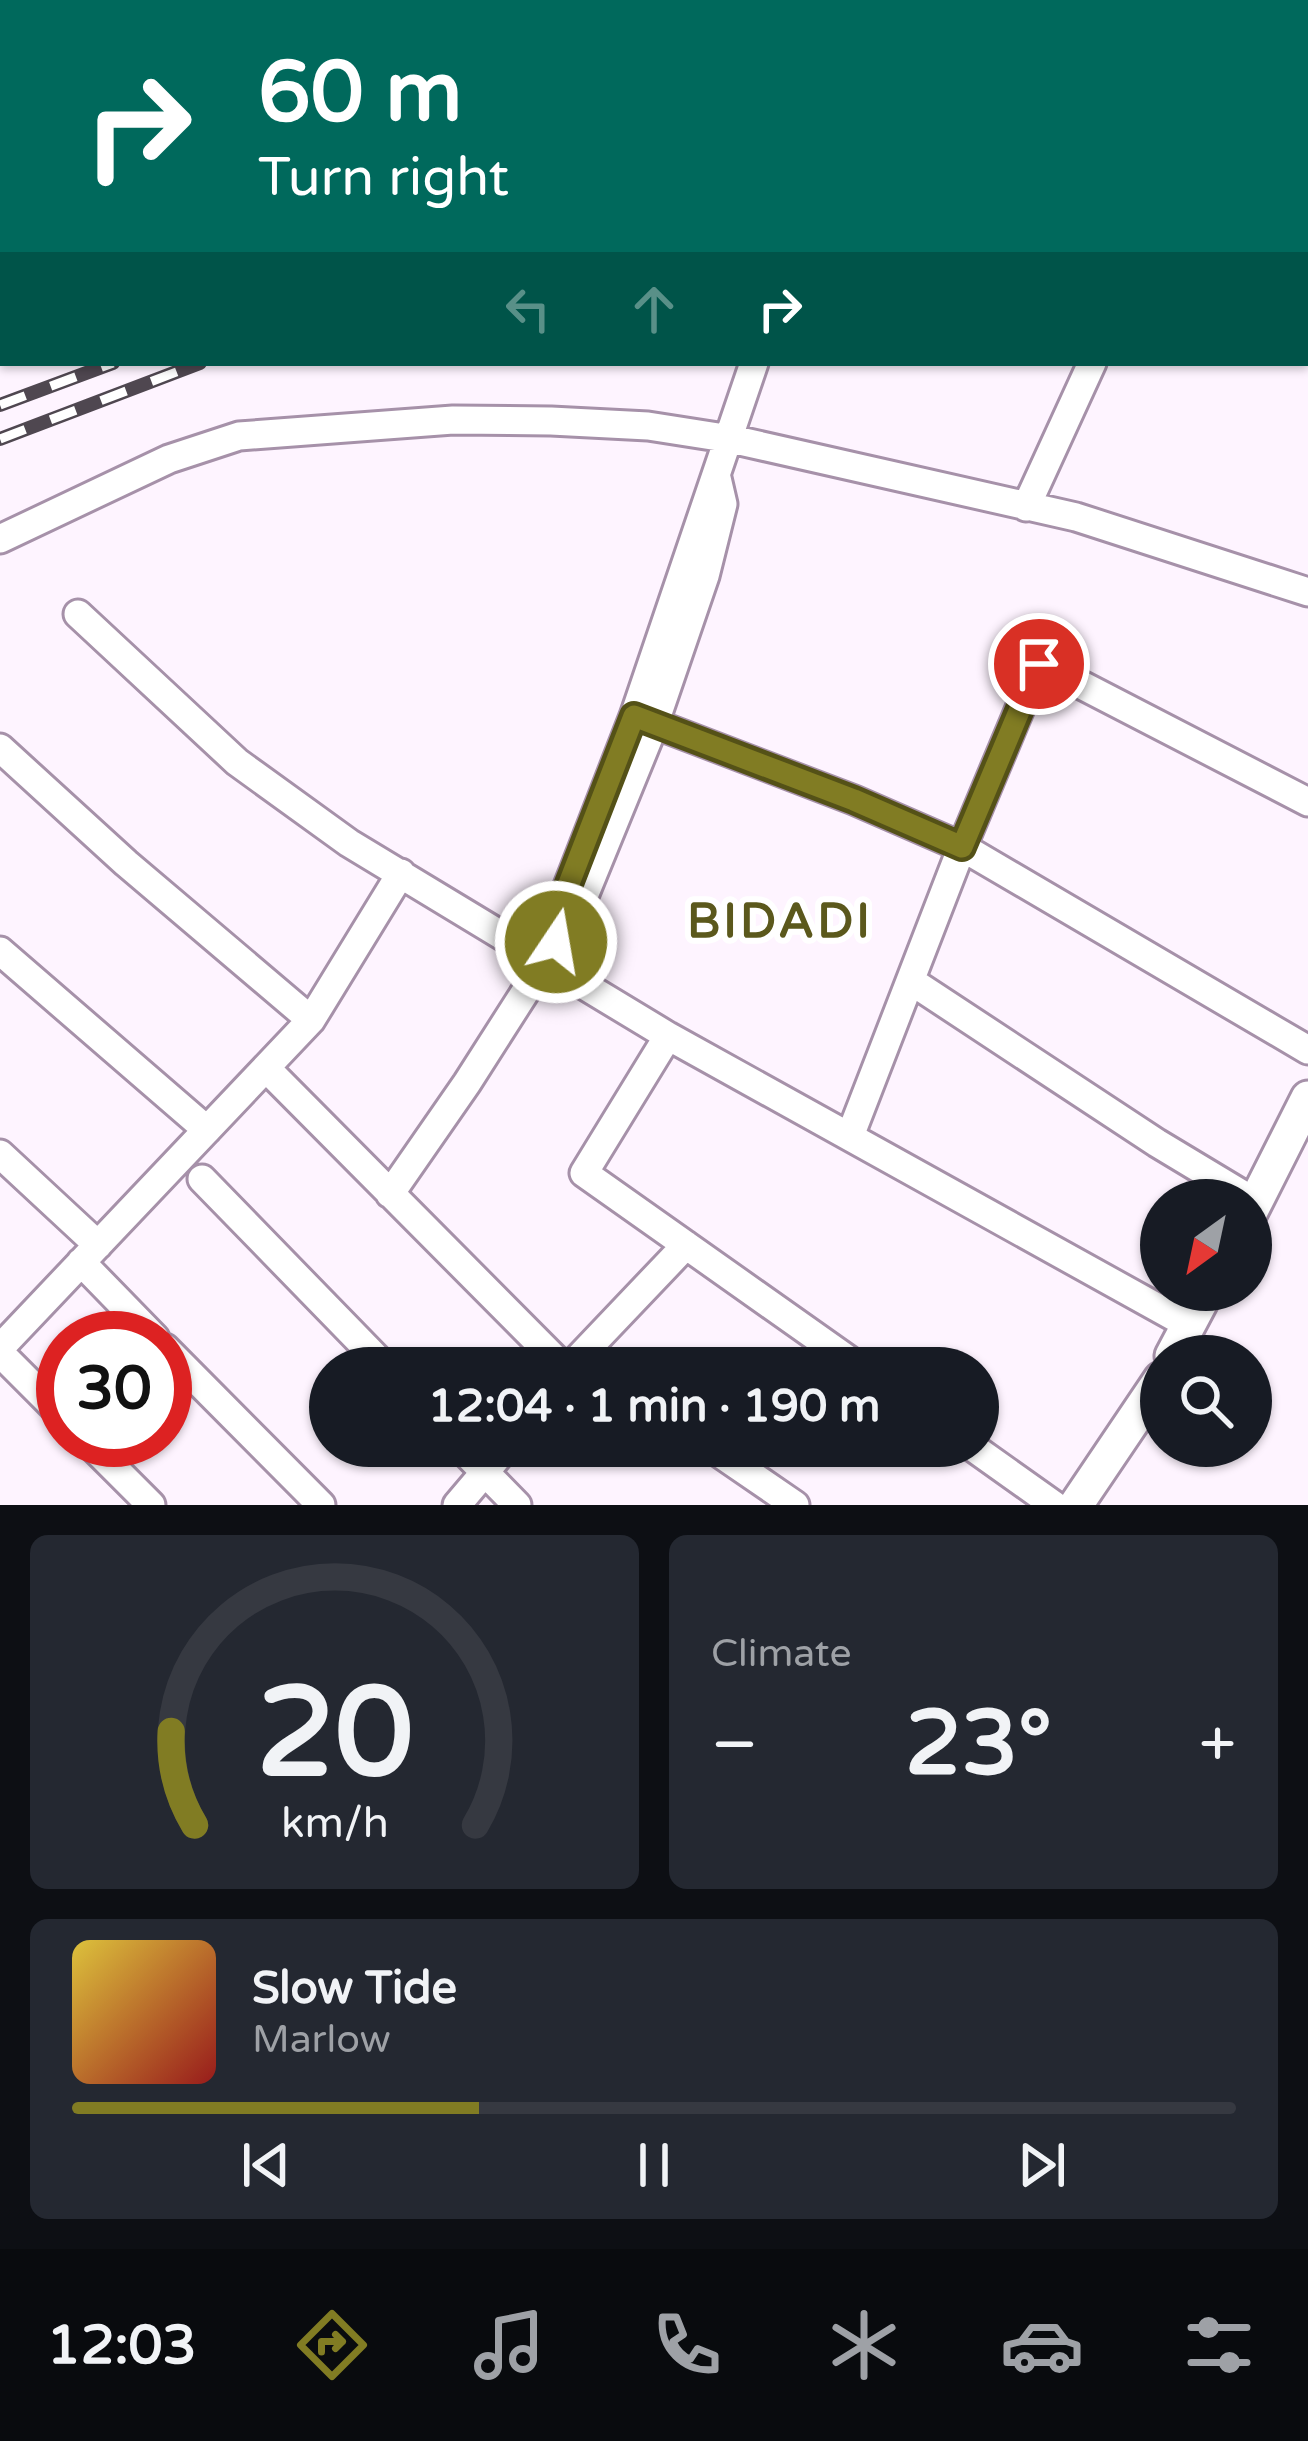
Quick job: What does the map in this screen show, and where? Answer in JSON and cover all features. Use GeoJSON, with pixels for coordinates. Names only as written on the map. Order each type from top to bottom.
{"type":"FeatureCollection","features":[{"type":"Feature","properties":{"kind":"street"},"geometry":{"type":"LineString","coordinates":[[390,1194],[574,922],[644,720],[705,576],[724,504],[718,478],[753,366]]}},
{"type":"Feature","properties":{"kind":"street"},"geometry":{"type":"LineString","coordinates":[[1026,507],[1091,366]]}},
{"type":"Feature","properties":{"kind":"street"},"geometry":{"type":"LineString","coordinates":[[0,539],[169,459],[239,436],[453,420],[648,426],[731,439],[1076,517],[1308,592]]}},
{"type":"Feature","properties":{"kind":"street"},"geometry":{"type":"LineString","coordinates":[[78,614],[237,762],[349,843],[552,952],[668,1036],[1187,1324]]}},
{"type":"Feature","properties":{"kind":"street"},"geometry":{"type":"LineString","coordinates":[[850,1136],[1039,664],[1308,802]]}},
{"type":"Feature","properties":{"kind":"street"},"geometry":{"type":"LineString","coordinates":[[644,720],[962,847],[1308,1050]]}},
{"type":"Feature","properties":{"kind":"street"},"geometry":{"type":"LineString","coordinates":[[0,748],[126,863],[311,1020]]}},
{"type":"Feature","properties":{"kind":"street"},"geometry":{"type":"LineString","coordinates":[[36,1388],[0,1350],[311,1020],[401,873]]}},
{"type":"Feature","properties":{"kind":"street"},"geometry":{"type":"LineString","coordinates":[[0,951],[207,1130]]}},
{"type":"Feature","properties":{"kind":"street"},"geometry":{"type":"LineString","coordinates":[[911,981],[1211,1179]]}},
{"type":"Feature","properties":{"kind":"street"},"geometry":{"type":"LineString","coordinates":[[668,1036],[584,1173],[830,1347]]}},
{"type":"Feature","properties":{"kind":"street"},"geometry":{"type":"LineString","coordinates":[[266,1068],[545,1347]]}},
{"type":"Feature","properties":{"kind":"street"},"geometry":{"type":"LineString","coordinates":[[1267,1179],[1308,1099]]}},
{"type":"Feature","properties":{"kind":"street"},"geometry":{"type":"LineString","coordinates":[[0,1154],[134,1311]]}},
{"type":"Feature","properties":{"kind":"street"},"geometry":{"type":"LineString","coordinates":[[202,1179],[366,1347]]}},
{"type":"Feature","properties":{"kind":"street"},"geometry":{"type":"LineString","coordinates":[[586,1347],[686,1245]]}},
{"type":"Feature","properties":{"kind":"street"},"geometry":{"type":"LineString","coordinates":[[1182,1335],[1195,1311]]}},
{"type":"Feature","properties":{"kind":"street"},"geometry":{"type":"LineString","coordinates":[[192,1375],[321,1505]]}},
{"type":"Feature","properties":{"kind":"street"},"geometry":{"type":"LineString","coordinates":[[1076,1505],[1140,1414]]}},
{"type":"Feature","properties":{"kind":"street"},"geometry":{"type":"LineString","coordinates":[[999,1466],[1054,1505]]}},
{"type":"Feature","properties":{"kind":"street"},"geometry":{"type":"LineString","coordinates":[[113,1467],[151,1505]]}},
{"type":"Feature","properties":{"kind":"street"},"geometry":{"type":"LineString","coordinates":[[477,1467],[517,1505]]}},
{"type":"Feature","properties":{"kind":"street"},"geometry":{"type":"LineString","coordinates":[[457,1505],[490,1467]]}},
{"type":"Feature","properties":{"kind":"street"},"geometry":{"type":"LineString","coordinates":[[740,1467],[795,1505]]}},
{"type":"Feature","properties":{"kind":"railway"},"geometry":{"type":"LineString","coordinates":[[0,405],[105,366]]}},
{"type":"Feature","properties":{"kind":"railway"},"geometry":{"type":"LineString","coordinates":[[0,439],[192,366]]}},
{"type":"Feature","properties":{"kind":"district","name":"BIDADI"},"geometry":{"type":"Point","coordinates":[780,920]}},
{"type":"Feature","properties":{"kind":"route"},"geometry":{"type":"LineString","coordinates":[[556,942],[556,917],[634,716],[962,847],[1039,664]]}}]}
